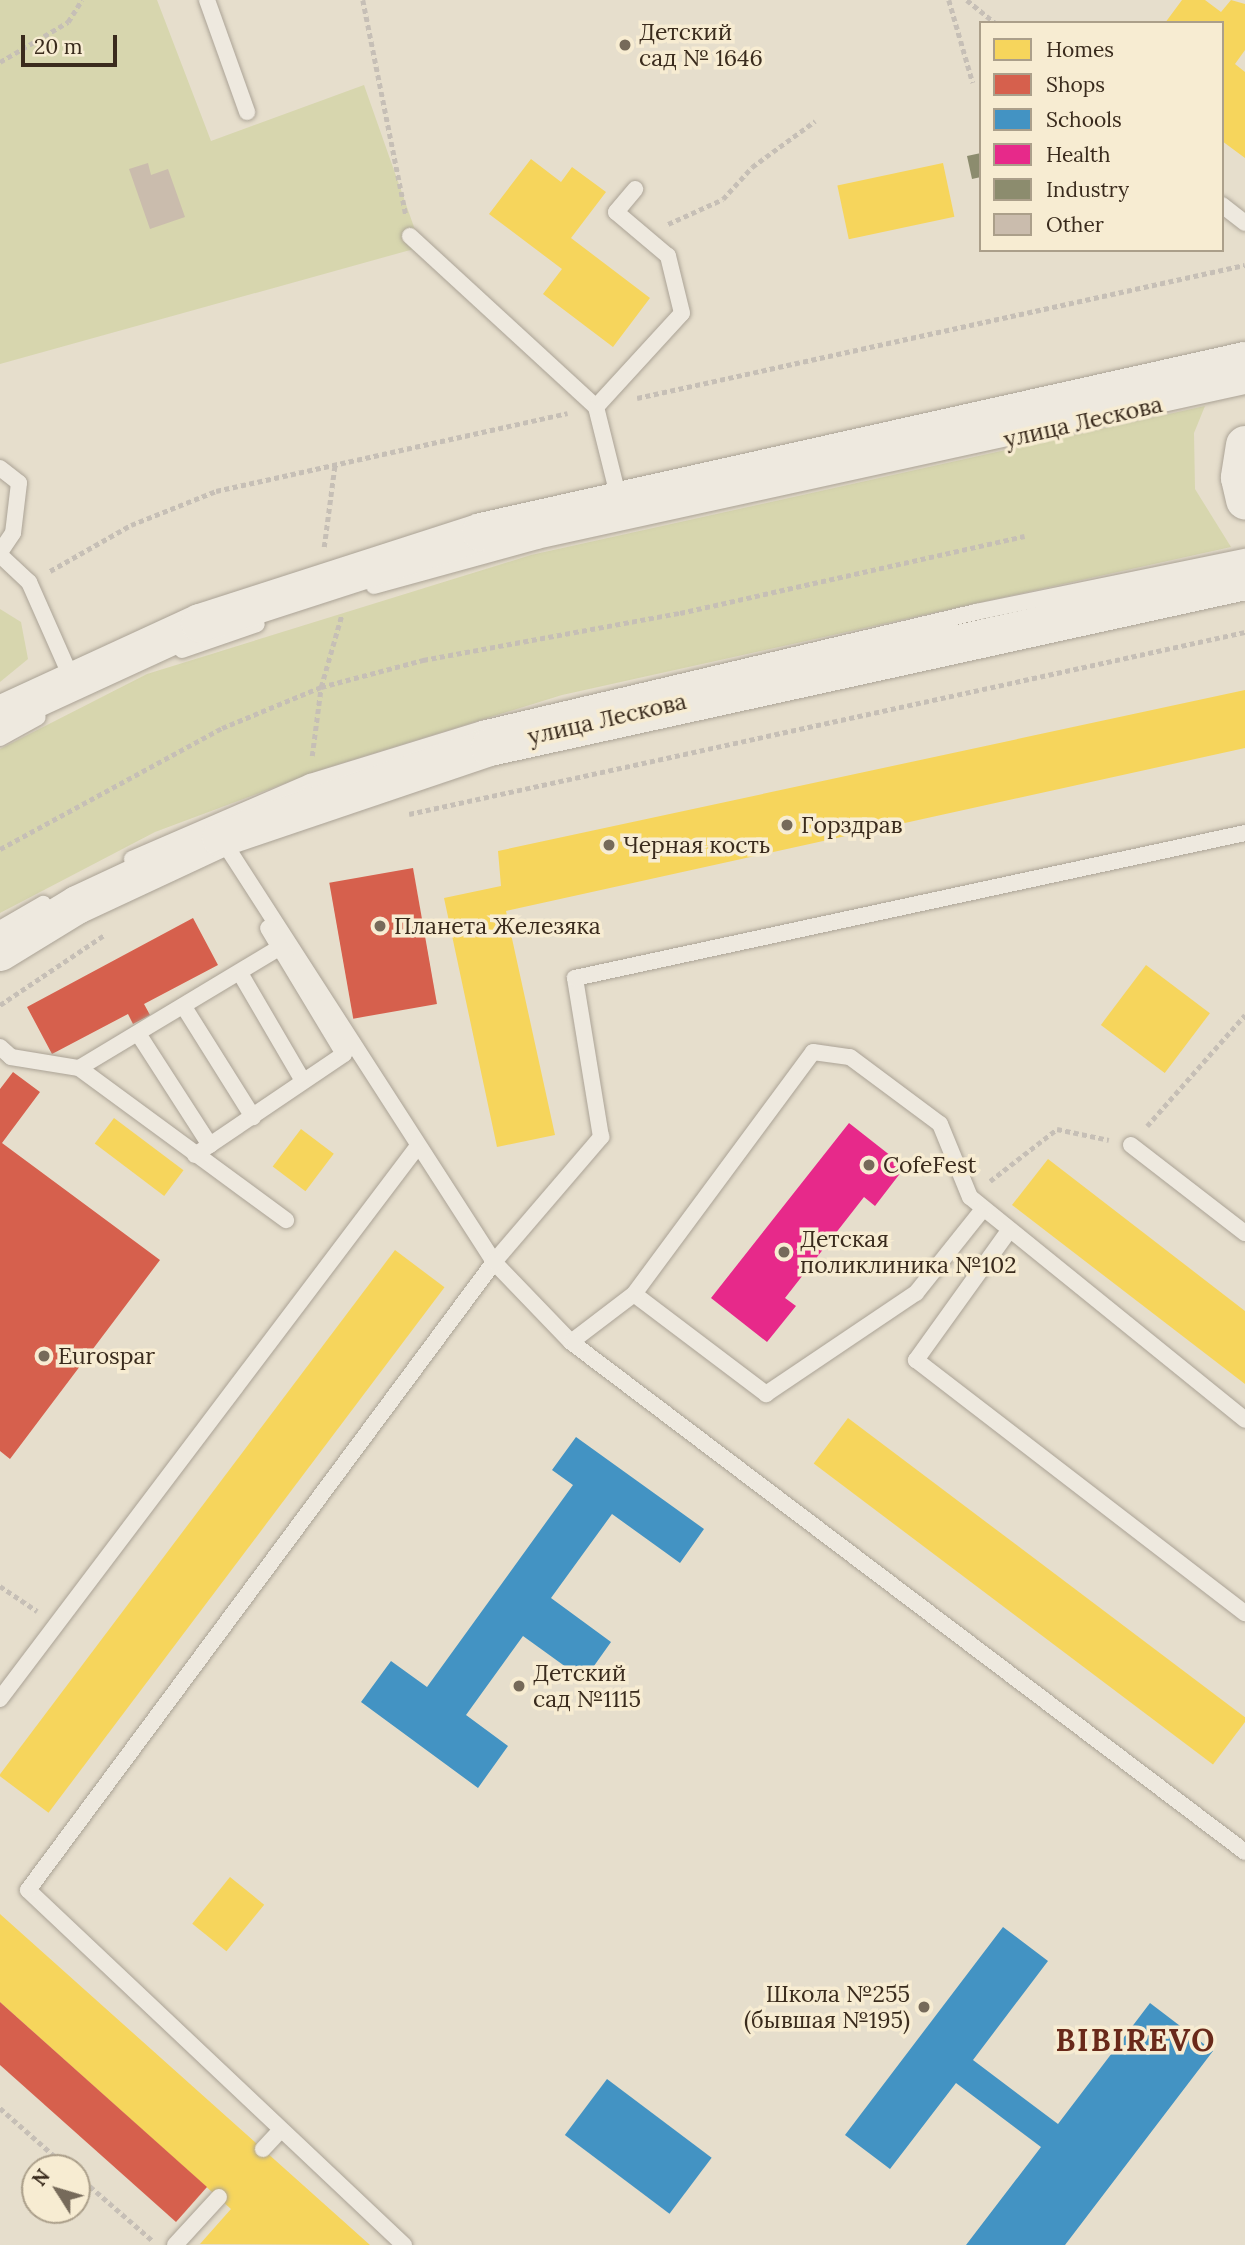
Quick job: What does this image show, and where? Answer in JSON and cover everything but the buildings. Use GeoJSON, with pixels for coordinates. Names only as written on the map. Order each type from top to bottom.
{"type":"FeatureCollection","features":[{"type":"Feature","properties":{"kind":"main road","name":"улица Лескова"},"geometry":{"type":"LineString","coordinates":[[0,715],[72,679],[200,623],[338,575],[619,499],[1245,361]]}},
{"type":"Feature","properties":{"kind":"main road"},"geometry":{"type":"LineString","coordinates":[[1245,445],[1245,500]]}},
{"type":"Feature","properties":{"kind":"main road","name":"улица Лескова"},"geometry":{"type":"LineString","coordinates":[[0,952],[77,905],[221,838],[490,747],[1245,581]]}},
{"type":"Feature","properties":{"kind":"lane"},"geometry":{"type":"LineString","coordinates":[[207,0],[247,112]]}},
{"type":"Feature","properties":{"kind":"lane"},"geometry":{"type":"LineString","coordinates":[[596,407],[682,313],[668,256],[616,212],[635,189]]}},
{"type":"Feature","properties":{"kind":"lane"},"geometry":{"type":"LineString","coordinates":[[1224,207],[1245,223]]}},
{"type":"Feature","properties":{"kind":"lane"},"geometry":{"type":"LineString","coordinates":[[410,236],[596,407],[619,499]]}},
{"type":"Feature","properties":{"kind":"lane","name":"улица Лескова"},"geometry":{"type":"LineString","coordinates":[[0,738],[143,664],[373,586],[537,541],[1245,386]]}},
{"type":"Feature","properties":{"kind":"lane"},"geometry":{"type":"LineString","coordinates":[[0,468],[19,483],[13,533],[0,554],[29,582],[72,679]]}},
{"type":"Feature","properties":{"kind":"lane","name":"улица Лескова"},"geometry":{"type":"LineString","coordinates":[[0,929],[211,820],[482,729],[949,618],[1245,557]]}},
{"type":"Feature","properties":{"kind":"lane"},"geometry":{"type":"LineString","coordinates":[[404,2245],[28,1891],[494,1262],[601,1137],[575,978],[1245,833]]}},
{"type":"Feature","properties":{"kind":"lane"},"geometry":{"type":"LineString","coordinates":[[221,838],[259,903],[494,1262],[571,1342],[1245,1852]]}},
{"type":"Feature","properties":{"kind":"lane"},"geometry":{"type":"LineString","coordinates":[[195,1155],[344,1055],[275,950],[259,903]]}},
{"type":"Feature","properties":{"kind":"lane"},"geometry":{"type":"LineString","coordinates":[[79,1068],[139,1035],[275,950]]}},
{"type":"Feature","properties":{"kind":"lane"},"geometry":{"type":"LineString","coordinates":[[240,973],[303,1081]]}},
{"type":"Feature","properties":{"kind":"lane"},"geometry":{"type":"LineString","coordinates":[[184,1007],[253,1117]]}},
{"type":"Feature","properties":{"kind":"lane"},"geometry":{"type":"LineString","coordinates":[[139,1035],[210,1145]]}},
{"type":"Feature","properties":{"kind":"lane"},"geometry":{"type":"LineString","coordinates":[[0,1048],[11,1057],[79,1068],[286,1220]]}},
{"type":"Feature","properties":{"kind":"lane"},"geometry":{"type":"LineString","coordinates":[[571,1342],[634,1294],[813,1052],[850,1057],[940,1124],[970,1197],[1008,1233],[1245,1420]]}},
{"type":"Feature","properties":{"kind":"lane"},"geometry":{"type":"LineString","coordinates":[[1131,1145],[1245,1233]]}},
{"type":"Feature","properties":{"kind":"lane"},"geometry":{"type":"LineString","coordinates":[[0,1699],[418,1146]]}},
{"type":"Feature","properties":{"kind":"lane"},"geometry":{"type":"LineString","coordinates":[[634,1294],[766,1394],[916,1293],[983,1209]]}},
{"type":"Feature","properties":{"kind":"lane"},"geometry":{"type":"LineString","coordinates":[[1008,1233],[916,1360],[1245,1613]]}},
{"type":"Feature","properties":{"kind":"lane"},"geometry":{"type":"LineString","coordinates":[[262,2148],[280,2131]]}},
{"type":"Feature","properties":{"kind":"lane"},"geometry":{"type":"LineString","coordinates":[[175,2245],[219,2197]]}},
{"type":"Feature","properties":{"kind":"path"},"geometry":{"type":"LineString","coordinates":[[0,62],[68,22],[82,0]]}},
{"type":"Feature","properties":{"kind":"path"},"geometry":{"type":"LineString","coordinates":[[363,0],[410,236]]}},
{"type":"Feature","properties":{"kind":"path"},"geometry":{"type":"LineString","coordinates":[[949,0],[973,83]]}},
{"type":"Feature","properties":{"kind":"path"},"geometry":{"type":"LineString","coordinates":[[967,0],[993,21]]}},
{"type":"Feature","properties":{"kind":"path"},"geometry":{"type":"LineString","coordinates":[[644,236],[723,199],[752,167],[815,121]]}},
{"type":"Feature","properties":{"kind":"path"},"geometry":{"type":"LineString","coordinates":[[324,548],[335,464]]}},
{"type":"Feature","properties":{"kind":"path"},"geometry":{"type":"LineString","coordinates":[[0,849],[222,728],[321,687],[423,660],[680,613],[1025,536]]}},
{"type":"Feature","properties":{"kind":"path"},"geometry":{"type":"LineString","coordinates":[[310,771],[321,687],[345,606]]}},
{"type":"Feature","properties":{"kind":"path"},"geometry":{"type":"LineString","coordinates":[[404,816],[1245,632]]}},
{"type":"Feature","properties":{"kind":"path"},"geometry":{"type":"LineString","coordinates":[[0,1005],[108,932]]}},
{"type":"Feature","properties":{"kind":"path"},"geometry":{"type":"LineString","coordinates":[[970,1197],[1057,1129],[1131,1145],[1245,1015]]}},
{"type":"Feature","properties":{"kind":"path"},"geometry":{"type":"LineString","coordinates":[[0,1586],[55,1624]]}},
{"type":"Feature","properties":{"kind":"path"},"geometry":{"type":"LineString","coordinates":[[0,2108],[52,2154]]}},
{"type":"Feature","properties":{"kind":"path"},"geometry":{"type":"LineString","coordinates":[[91,2187],[158,2245]]}},
{"type":"Feature","properties":{"kind":"green space"},"geometry":{"type":"Polygon","coordinates":[[[0,0],[157,0],[211,141],[364,85],[421,247],[0,364],[0,0]]]}},
{"type":"Feature","properties":{"kind":"green space"},"geometry":{"type":"Polygon","coordinates":[[[1205,406],[1194,433],[1195,489],[1231,547],[562,695],[323,769],[155,832],[0,913],[0,749],[147,674],[531,555],[1205,406]]]}},
{"type":"Feature","properties":{"kind":"green space"},"geometry":{"type":"Polygon","coordinates":[[[0,609],[21,622],[28,659],[0,682],[0,609]]]}},
{"type":"Feature","properties":{"kind":"place","name":"Детский сад № 1646"},"geometry":{"type":"Point","coordinates":[625,45]}},
{"type":"Feature","properties":{"kind":"place","name":"Горздрав"},"geometry":{"type":"Point","coordinates":[787,825]}},
{"type":"Feature","properties":{"kind":"place","name":"Черная кость"},"geometry":{"type":"Point","coordinates":[609,845]}},
{"type":"Feature","properties":{"kind":"place","name":"Планета Железяка"},"geometry":{"type":"Point","coordinates":[380,926]}},
{"type":"Feature","properties":{"kind":"place","name":"CofeFest"},"geometry":{"type":"Point","coordinates":[869,1165]}},
{"type":"Feature","properties":{"kind":"place","name":"Детская поликлиника №102"},"geometry":{"type":"Point","coordinates":[784,1252]}},
{"type":"Feature","properties":{"kind":"place","name":"Eurospar"},"geometry":{"type":"Point","coordinates":[44,1356]}},
{"type":"Feature","properties":{"kind":"place","name":"Детский сад №1115"},"geometry":{"type":"Point","coordinates":[519,1686]}},
{"type":"Feature","properties":{"kind":"place","name":"Школа №255 (бывшая №195)"},"geometry":{"type":"Point","coordinates":[924,2007]}},
{"type":"Feature","properties":{"kind":"district","name":"BIBIREVO"},"geometry":{"type":"Point","coordinates":[1136,2040]}}]}
